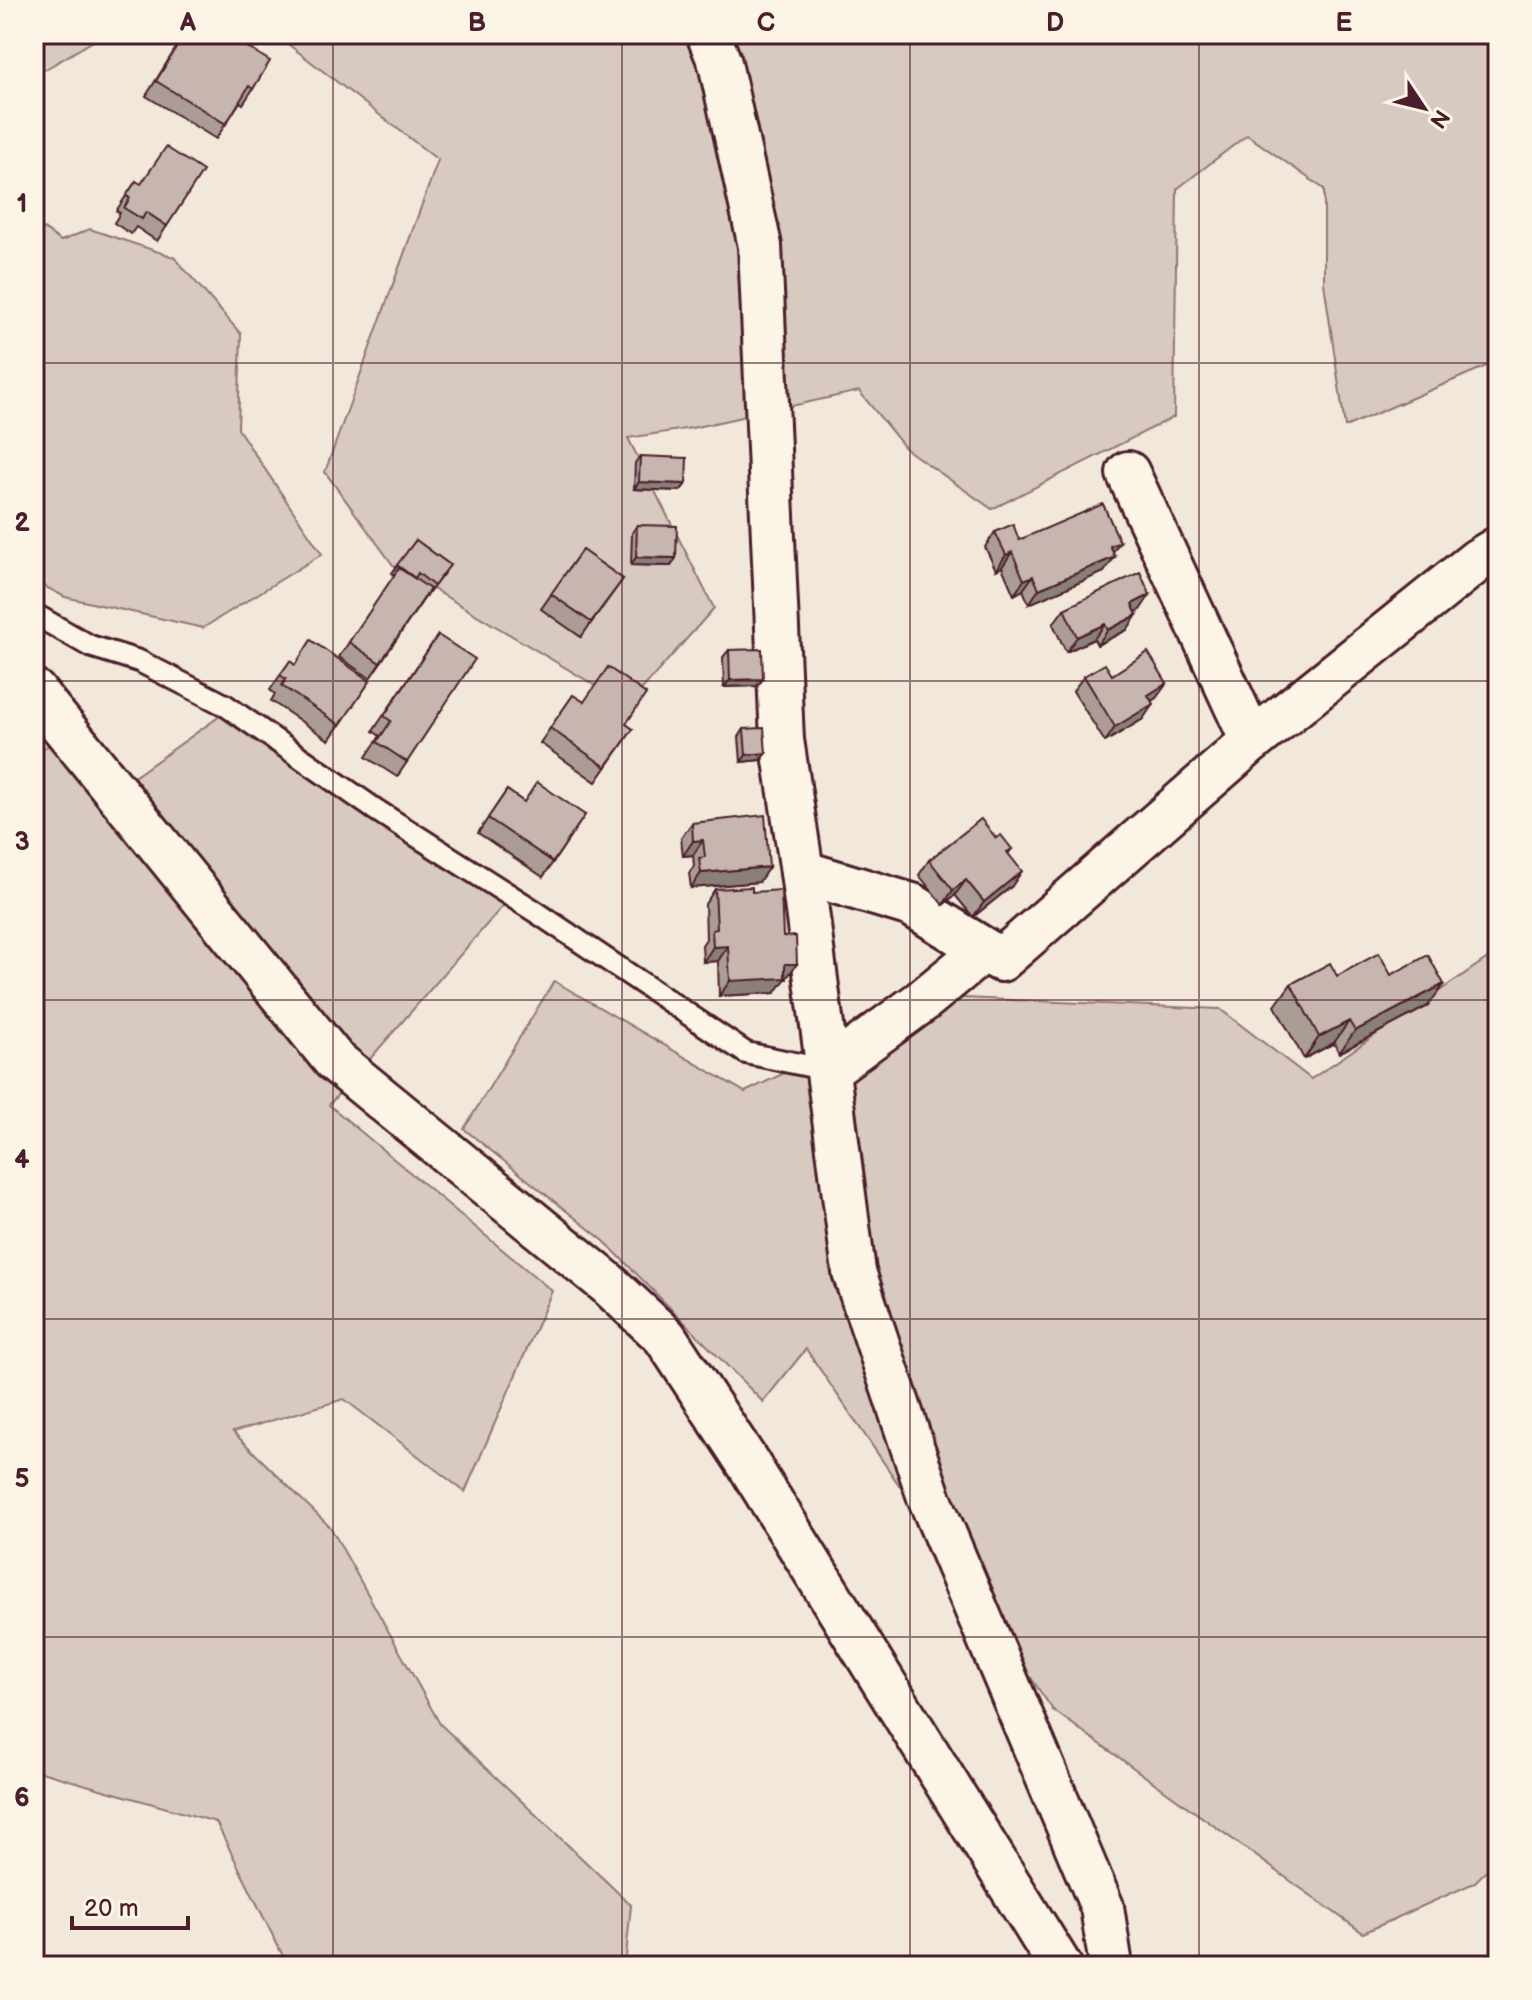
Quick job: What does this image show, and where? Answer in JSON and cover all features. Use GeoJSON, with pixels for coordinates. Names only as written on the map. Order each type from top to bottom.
{"type":"FeatureCollection","features":[{"type":"Feature","properties":{"kind":"street"},"geometry":{"type":"LineString","coordinates":[[708,34],[720,63],[760,246],[782,740],[854,1272],[929,1497],[1102,1907],[1111,1966]]}},
{"type":"Feature","properties":{"kind":"street"},"geometry":{"type":"LineString","coordinates":[[1128,473],[1252,741]]}},
{"type":"Feature","properties":{"kind":"street"},"geometry":{"type":"LineString","coordinates":[[802,872],[912,905],[1001,960],[1252,741],[1478,560],[1498,548]]}},
{"type":"Feature","properties":{"kind":"street"},"geometry":{"type":"LineString","coordinates":[[34,691],[334,1060],[607,1283],[665,1337],[747,1462],[1060,1966]]}},
{"type":"Feature","properties":{"kind":"street"},"geometry":{"type":"LineString","coordinates":[[828,1070],[921,1002],[984,950]]}},
{"type":"Feature","properties":{"kind":"lane"},"geometry":{"type":"LineString","coordinates":[[34,614],[90,646],[139,661],[225,705],[376,810],[536,912],[746,1053],[828,1070]]}},
{"type":"Feature","properties":{"kind":"shaded area"},"geometry":{"type":"Polygon","coordinates":[[[34,34],[105,34],[34,76],[34,34]]]}},
{"type":"Feature","properties":{"kind":"shaded area"},"geometry":{"type":"Polygon","coordinates":[[[275,34],[1498,34],[1498,361],[1345,427],[1324,283],[1324,189],[1247,135],[1177,189],[1174,417],[992,509],[906,449],[859,391],[692,428],[628,438],[714,608],[628,705],[393,565],[325,472],[438,160],[275,34]]]}},
{"type":"Feature","properties":{"kind":"shaded area"},"geometry":{"type":"Polygon","coordinates":[[[34,222],[61,241],[90,229],[174,257],[241,334],[238,429],[322,554],[203,628],[65,597],[34,581],[34,222]]]}},
{"type":"Feature","properties":{"kind":"shaded area"},"geometry":{"type":"Polygon","coordinates":[[[220,716],[380,824],[508,900],[363,1067],[127,782],[220,716]]]}},
{"type":"Feature","properties":{"kind":"shaded area"},"geometry":{"type":"Polygon","coordinates":[[[56,740],[349,1082],[329,1105],[552,1291],[465,1492],[344,1399],[233,1432],[331,1528],[440,1724],[631,1905],[625,1966],[288,1966],[216,1822],[34,1770],[34,1523],[38,1518],[34,1515],[34,755],[56,740]]]}},
{"type":"Feature","properties":{"kind":"shaded area"},"geometry":{"type":"Polygon","coordinates":[[[1498,951],[1498,1859],[1474,1883],[1363,1933],[1053,1710],[806,1349],[763,1402],[604,1241],[464,1129],[554,981],[745,1092],[942,997],[1220,1009],[1311,1079],[1498,951]]]}},
{"type":"Feature","properties":{"kind":"building"},"geometry":{"type":"Polygon","coordinates":[[[191,34],[226,34],[270,61],[253,89],[249,86],[226,124],[156,81],[181,40],[186,43],[191,34]]]}},
{"type":"Feature","properties":{"kind":"building"},"geometry":{"type":"Polygon","coordinates":[[[166,147],[203,171],[167,226],[146,212],[142,219],[124,208],[130,198],[126,196],[136,181],[141,184],[166,147]]]}},
{"type":"Feature","properties":{"kind":"building"},"geometry":{"type":"Polygon","coordinates":[[[640,456],[687,458],[686,484],[639,482],[640,456]]]}},
{"type":"Feature","properties":{"kind":"building"},"geometry":{"type":"Polygon","coordinates":[[[1103,504],[1120,542],[1110,546],[1115,557],[1039,589],[1033,576],[1024,580],[1012,552],[1006,555],[995,532],[1013,524],[1019,540],[1103,504]]]}},
{"type":"Feature","properties":{"kind":"building"},"geometry":{"type":"Polygon","coordinates":[[[637,525],[677,526],[676,558],[636,557],[637,525]]]}},
{"type":"Feature","properties":{"kind":"building"},"geometry":{"type":"Polygon","coordinates":[[[416,540],[450,565],[434,586],[418,573],[415,578],[397,565],[416,540]]]}},
{"type":"Feature","properties":{"kind":"building"},"geometry":{"type":"Polygon","coordinates":[[[582,550],[623,579],[591,622],[551,594],[582,550]]]}},
{"type":"Feature","properties":{"kind":"building"},"geometry":{"type":"Polygon","coordinates":[[[399,568],[430,589],[380,663],[349,642],[399,568]]]}},
{"type":"Feature","properties":{"kind":"building"},"geometry":{"type":"Polygon","coordinates":[[[1140,572],[1150,595],[1132,604],[1137,615],[1108,630],[1105,624],[1077,637],[1064,609],[1140,572]]]}},
{"type":"Feature","properties":{"kind":"building"},"geometry":{"type":"Polygon","coordinates":[[[438,635],[475,659],[407,762],[377,742],[391,721],[384,716],[438,635]]]}},
{"type":"Feature","properties":{"kind":"building"},"geometry":{"type":"Polygon","coordinates":[[[311,640],[370,681],[340,725],[282,686],[286,679],[280,675],[290,661],[295,665],[311,640]]]}},
{"type":"Feature","properties":{"kind":"building"},"geometry":{"type":"Polygon","coordinates":[[[762,649],[763,679],[730,680],[729,650],[762,649]]]}},
{"type":"Feature","properties":{"kind":"building"},"geometry":{"type":"Polygon","coordinates":[[[1148,652],[1167,683],[1148,695],[1153,704],[1115,727],[1084,676],[1105,664],[1112,675],[1148,652]]]}},
{"type":"Feature","properties":{"kind":"building"},"geometry":{"type":"Polygon","coordinates":[[[608,667],[646,694],[626,724],[633,729],[606,767],[550,728],[573,695],[584,702],[608,667]]]}},
{"type":"Feature","properties":{"kind":"building"},"geometry":{"type":"Polygon","coordinates":[[[764,728],[766,753],[746,755],[744,729],[764,728]]]}},
{"type":"Feature","properties":{"kind":"building"},"geometry":{"type":"Polygon","coordinates":[[[537,782],[585,815],[553,862],[488,818],[507,790],[524,802],[537,782]]]}},
{"type":"Feature","properties":{"kind":"building"},"geometry":{"type":"Polygon","coordinates":[[[765,815],[769,867],[701,873],[699,858],[705,857],[703,840],[693,841],[692,823],[765,815]]]}},
{"type":"Feature","properties":{"kind":"building"},"geometry":{"type":"Polygon","coordinates":[[[981,819],[996,838],[1001,835],[1012,849],[1007,852],[1022,871],[984,902],[966,880],[953,890],[929,860],[981,819]]]}},
{"type":"Feature","properties":{"kind":"building"},"geometry":{"type":"Polygon","coordinates":[[[752,887],[752,892],[781,890],[783,937],[796,936],[797,964],[785,964],[785,978],[730,981],[728,946],[713,947],[712,930],[717,929],[715,889],[752,887]]]}},
{"type":"Feature","properties":{"kind":"building"},"geometry":{"type":"Polygon","coordinates":[[[1379,953],[1391,975],[1428,955],[1444,984],[1355,1031],[1349,1021],[1319,1037],[1291,984],[1330,963],[1337,976],[1379,953]]]}}]}
